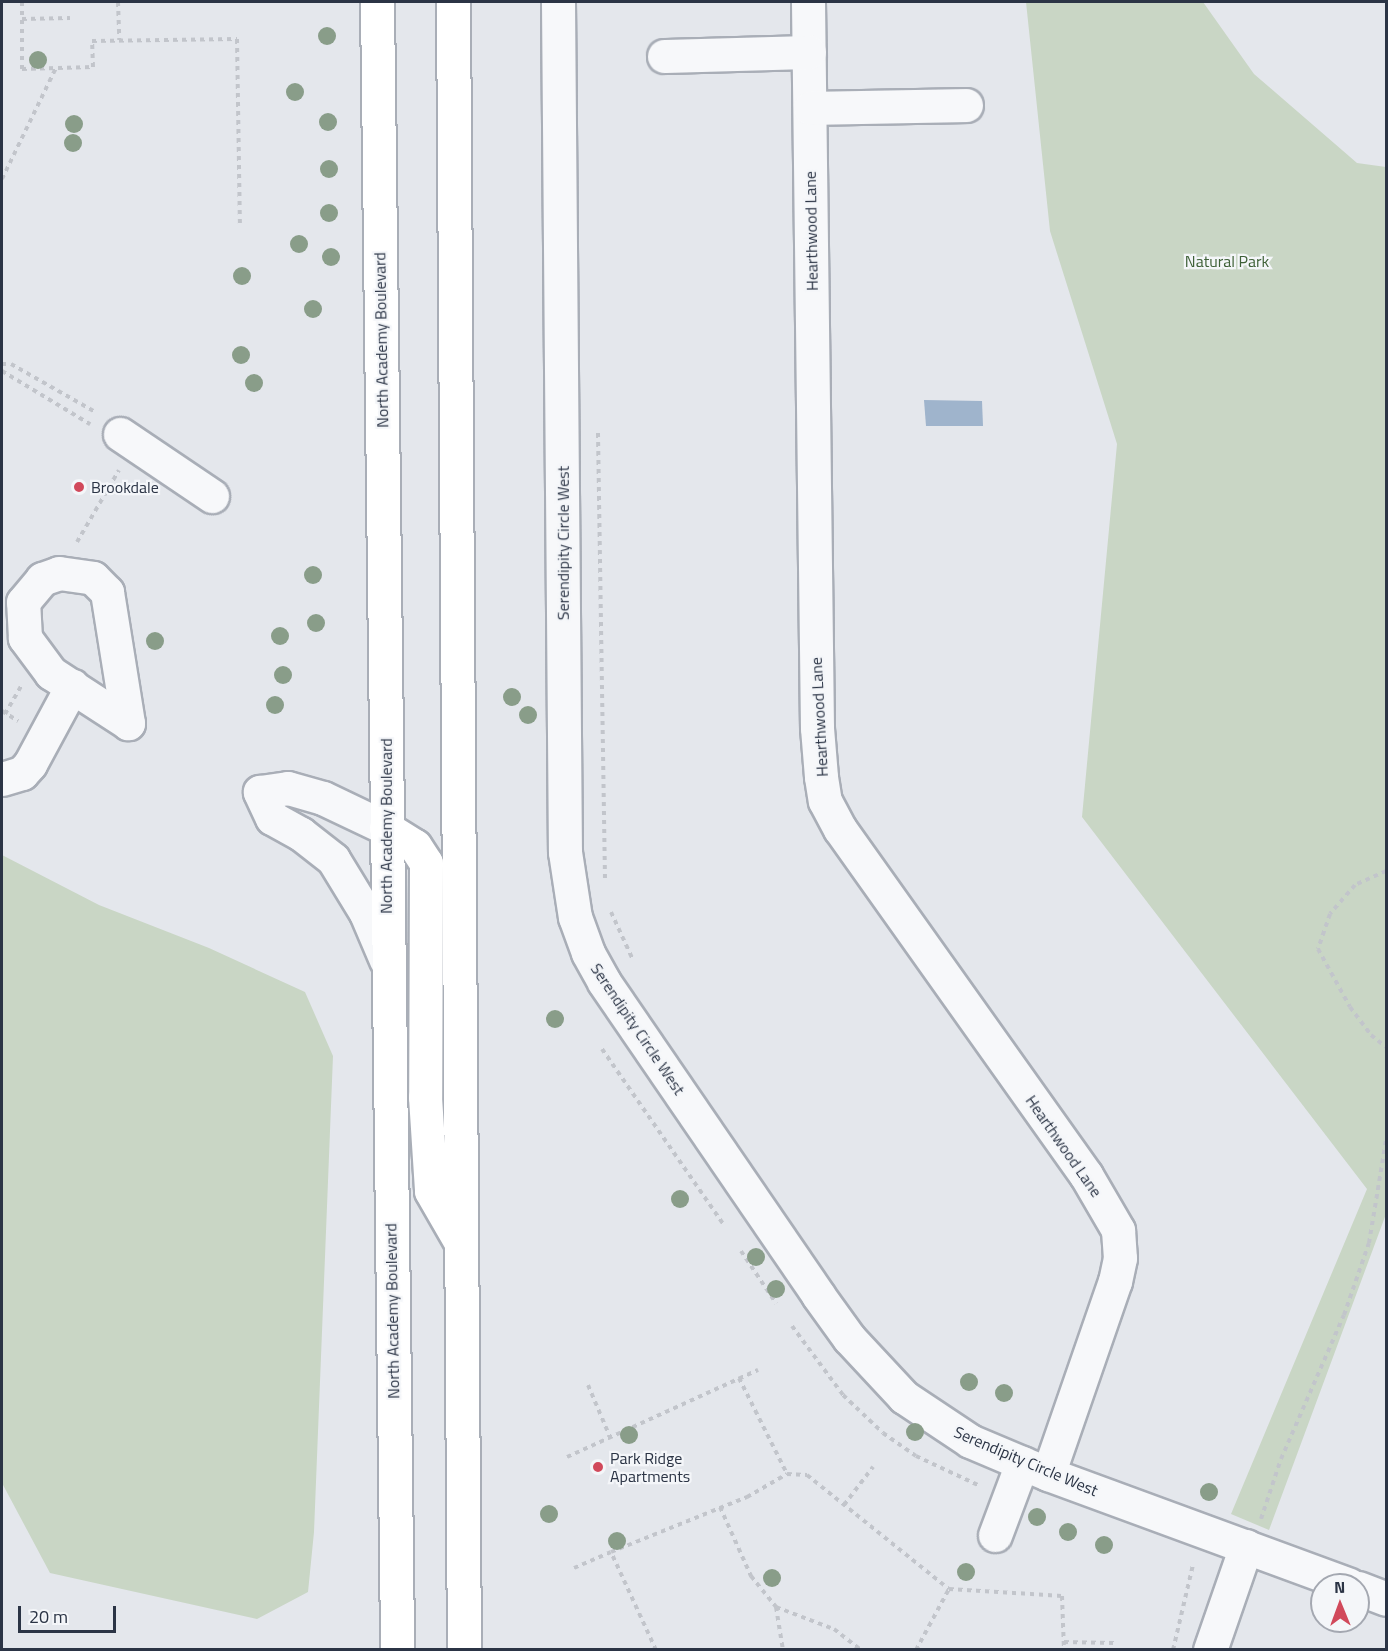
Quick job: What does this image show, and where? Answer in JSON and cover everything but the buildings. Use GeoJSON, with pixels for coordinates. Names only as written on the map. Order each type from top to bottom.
{"type":"FeatureCollection","features":[{"type":"Feature","properties":{"kind":"main road","name":"North Academy Boulevard"},"geometry":{"type":"LineString","coordinates":[[377,2],[386,960],[397,1650]]}},
{"type":"Feature","properties":{"kind":"main road"},"geometry":{"type":"LineString","coordinates":[[453,2],[464,1650]]}},
{"type":"Feature","properties":{"kind":"main road"},"geometry":{"type":"LineString","coordinates":[[386,828],[415,846],[426,863],[425,1097],[431,1191],[461,1243]]}},
{"type":"Feature","properties":{"kind":"street","name":"Serendipity Circle West"},"geometry":{"type":"LineString","coordinates":[[558,2],[565,852],[575,917],[604,982],[849,1338],[876,1370],[933,1420],[1035,1468],[1254,1532],[1327,1573]]}},
{"type":"Feature","properties":{"kind":"street","name":"Hearthwood Lane"},"geometry":{"type":"LineString","coordinates":[[808,2],[817,744],[825,801],[840,829],[1086,1175],[1118,1230],[1120,1257],[1115,1281],[1035,1468],[995,1535]]}},
{"type":"Feature","properties":{"kind":"street"},"geometry":{"type":"LineString","coordinates":[[664,56],[808,52]]}},
{"type":"Feature","properties":{"kind":"street"},"geometry":{"type":"LineString","coordinates":[[810,108],[966,105]]}},
{"type":"Feature","properties":{"kind":"street"},"geometry":{"type":"LineString","coordinates":[[110,435],[212,496]]}},
{"type":"Feature","properties":{"kind":"street"},"geometry":{"type":"LineString","coordinates":[[2,779],[22,773],[30,764],[72,686]]}},
{"type":"Feature","properties":{"kind":"street"},"geometry":{"type":"LineString","coordinates":[[386,828],[323,798],[288,788],[260,792],[272,818],[301,834],[333,859],[366,914],[386,960]]}},
{"type":"Feature","properties":{"kind":"street"},"geometry":{"type":"LineString","coordinates":[[1210,1650],[1254,1532]]}},
{"type":"Feature","properties":{"kind":"street"},"geometry":{"type":"LineString","coordinates":[[1370,1593],[1386,1599]]}},
{"type":"Feature","properties":{"kind":"path"},"geometry":{"type":"LineString","coordinates":[[22,2],[22,69],[93,67],[92,41],[237,39],[240,224]]}},
{"type":"Feature","properties":{"kind":"path"},"geometry":{"type":"LineString","coordinates":[[118,2],[118,40]]}},
{"type":"Feature","properties":{"kind":"path"},"geometry":{"type":"LineString","coordinates":[[22,19],[70,18]]}},
{"type":"Feature","properties":{"kind":"path"},"geometry":{"type":"LineString","coordinates":[[2,179],[56,68]]}},
{"type":"Feature","properties":{"kind":"path"},"geometry":{"type":"LineString","coordinates":[[2,364],[11,364],[110,435]]}},
{"type":"Feature","properties":{"kind":"path"},"geometry":{"type":"LineString","coordinates":[[2,371],[110,435]]}},
{"type":"Feature","properties":{"kind":"path"},"geometry":{"type":"LineString","coordinates":[[597,423],[606,888]]}},
{"type":"Feature","properties":{"kind":"path"},"geometry":{"type":"LineString","coordinates":[[69,545],[75,544],[110,435]]}},
{"type":"Feature","properties":{"kind":"path"},"geometry":{"type":"LineString","coordinates":[[1386,871],[1355,885],[1330,914],[1318,948],[1350,1007],[1371,1035],[1386,1047]]}},
{"type":"Feature","properties":{"kind":"path"},"geometry":{"type":"LineString","coordinates":[[610,909],[636,968]]}},
{"type":"Feature","properties":{"kind":"path"},"geometry":{"type":"LineString","coordinates":[[602,1048],[724,1225]]}},
{"type":"Feature","properties":{"kind":"path"},"geometry":{"type":"LineString","coordinates":[[1254,1532],[1281,1459],[1344,1315],[1369,1243],[1386,1140]]}},
{"type":"Feature","properties":{"kind":"path"},"geometry":{"type":"LineString","coordinates":[[741,1251],[776,1303]]}},
{"type":"Feature","properties":{"kind":"path"},"geometry":{"type":"LineString","coordinates":[[567,1457],[758,1370]]}},
{"type":"Feature","properties":{"kind":"path"},"geometry":{"type":"LineString","coordinates":[[739,1378],[787,1474]]}},
{"type":"Feature","properties":{"kind":"path"},"geometry":{"type":"LineString","coordinates":[[588,1385],[610,1437]]}},
{"type":"Feature","properties":{"kind":"path"},"geometry":{"type":"LineString","coordinates":[[844,1505],[873,1467]]}},
{"type":"Feature","properties":{"kind":"path"},"geometry":{"type":"LineString","coordinates":[[574,1568],[747,1497],[787,1474],[807,1475],[949,1589],[1056,1593],[1065,1600],[1064,1650]]}},
{"type":"Feature","properties":{"kind":"path"},"geometry":{"type":"LineString","coordinates":[[720,1507],[751,1576],[776,1607],[783,1650]]}},
{"type":"Feature","properties":{"kind":"path"},"geometry":{"type":"LineString","coordinates":[[1251,1514],[1254,1532]]}},
{"type":"Feature","properties":{"kind":"path"},"geometry":{"type":"LineString","coordinates":[[1254,1532],[1273,1522]]}},
{"type":"Feature","properties":{"kind":"path"},"geometry":{"type":"LineString","coordinates":[[611,1552],[656,1650]]}},
{"type":"Feature","properties":{"kind":"path"},"geometry":{"type":"LineString","coordinates":[[1173,1650],[1195,1566],[1186,1562]]}},
{"type":"Feature","properties":{"kind":"path"},"geometry":{"type":"LineString","coordinates":[[916,1650],[949,1589]]}},
{"type":"Feature","properties":{"kind":"path"},"geometry":{"type":"LineString","coordinates":[[776,1607],[834,1629],[861,1650]]}},
{"type":"Feature","properties":{"kind":"path"},"geometry":{"type":"LineString","coordinates":[[1064,1642],[1114,1642]]}},
{"type":"Feature","properties":{"kind":"green space","name":"Natural Park"},"geometry":{"type":"Polygon","coordinates":[[[1026,2],[1203,2],[1254,74],[1357,163],[1386,167],[1386,1214],[1269,1530],[1231,1514],[1367,1189],[1082,817],[1117,444],[1050,231],[1026,2]]]}},
{"type":"Feature","properties":{"kind":"green space"},"geometry":{"type":"Polygon","coordinates":[[[2,855],[99,905],[209,948],[305,992],[333,1056],[314,1532],[308,1592],[257,1619],[50,1573],[2,1483],[2,855]]]}},
{"type":"Feature","properties":{"kind":"water"},"geometry":{"type":"Polygon","coordinates":[[[924,400],[982,401],[983,426],[926,426],[924,400]]]}},
{"type":"Feature","properties":{"kind":"place","name":"Brookdale"},"geometry":{"type":"Point","coordinates":[79,487]}},
{"type":"Feature","properties":{"kind":"place","name":"Park Ridge Apartments"},"geometry":{"type":"Point","coordinates":[598,1467]}}]}
